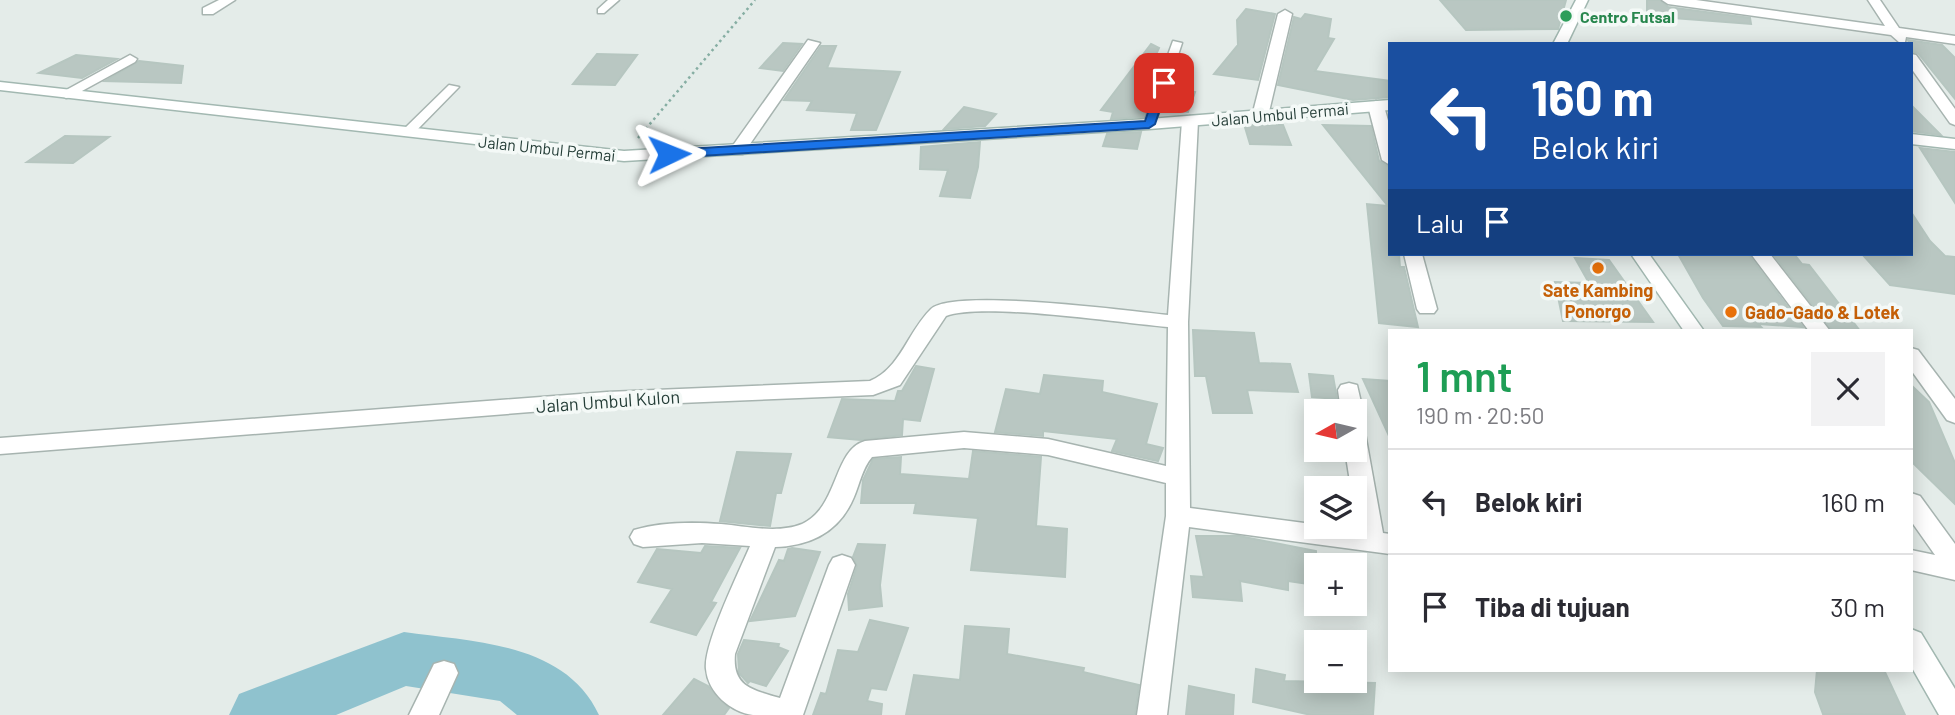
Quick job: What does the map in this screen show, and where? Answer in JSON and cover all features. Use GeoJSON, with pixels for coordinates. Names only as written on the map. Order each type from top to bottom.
{"type":"FeatureCollection","features":[{"type":"Feature","properties":{"kind":"street"},"geometry":{"type":"LineString","coordinates":[[208,11],[229,0]]}},
{"type":"Feature","properties":{"kind":"street"},"geometry":{"type":"LineString","coordinates":[[1561,42],[1582,0]]}},
{"type":"Feature","properties":{"kind":"street"},"geometry":{"type":"LineString","coordinates":[[1668,0],[1899,38],[1955,40]]}},
{"type":"Feature","properties":{"kind":"street"},"geometry":{"type":"LineString","coordinates":[[1874,0],[1899,38]]}},
{"type":"Feature","properties":{"kind":"street"},"geometry":{"type":"LineString","coordinates":[[1260,116],[1285,14]]}},
{"type":"Feature","properties":{"kind":"street"},"geometry":{"type":"LineString","coordinates":[[737,151],[813,43]]}},
{"type":"Feature","properties":{"kind":"street"},"geometry":{"type":"LineString","coordinates":[[66,93],[130,60]]}},
{"type":"Feature","properties":{"kind":"street"},"geometry":{"type":"LineString","coordinates":[[1913,61],[1955,120]]}},
{"type":"Feature","properties":{"kind":"street","name":"Jalan Umbul Permai"},"geometry":{"type":"LineString","coordinates":[[0,86],[624,156],[1149,124],[1383,105]]}},
{"type":"Feature","properties":{"kind":"street"},"geometry":{"type":"LineString","coordinates":[[1383,105],[1388,144]]}},
{"type":"Feature","properties":{"kind":"street"},"geometry":{"type":"LineString","coordinates":[[1152,715],[1178,516],[1178,322],[1190,121]]}},
{"type":"Feature","properties":{"kind":"street"},"geometry":{"type":"LineString","coordinates":[[1913,139],[1955,144]]}},
{"type":"Feature","properties":{"kind":"street"},"geometry":{"type":"LineString","coordinates":[[1414,256],[1427,309]]}},
{"type":"Feature","properties":{"kind":"street"},"geometry":{"type":"LineString","coordinates":[[1641,256],[1693,329]]}},
{"type":"Feature","properties":{"kind":"street"},"geometry":{"type":"LineString","coordinates":[[1762,256],[1818,329]]}},
{"type":"Feature","properties":{"kind":"street","name":"Jalan Umbul Kulon"},"geometry":{"type":"LineString","coordinates":[[0,446],[607,399],[873,388],[892,380],[940,312],[956,306],[1024,308],[1178,322]]}},
{"type":"Feature","properties":{"kind":"street"},"geometry":{"type":"LineString","coordinates":[[1913,358],[1955,415]]}},
{"type":"Feature","properties":{"kind":"street"},"geometry":{"type":"LineString","coordinates":[[643,537],[701,533],[761,537],[800,534],[824,523],[841,502],[853,461],[865,449],[964,440],[1048,447],[1177,477]]}},
{"type":"Feature","properties":{"kind":"street"},"geometry":{"type":"LineString","coordinates":[[1178,516],[1381,543],[1361,462]]}},
{"type":"Feature","properties":{"kind":"street"},"geometry":{"type":"LineString","coordinates":[[1913,505],[1955,564]]}},
{"type":"Feature","properties":{"kind":"street"},"geometry":{"type":"LineString","coordinates":[[761,537],[764,542],[721,654],[720,671],[722,682],[731,693],[788,715],[842,565]]}},
{"type":"Feature","properties":{"kind":"street"},"geometry":{"type":"LineString","coordinates":[[1913,560],[1955,570]]}},
{"type":"Feature","properties":{"kind":"street"},"geometry":{"type":"LineString","coordinates":[[1913,644],[1955,715]]}},
{"type":"Feature","properties":{"kind":"street"},"geometry":{"type":"LineString","coordinates":[[424,715],[444,673]]}},
{"type":"Feature","properties":{"kind":"lane"},"geometry":{"type":"LineString","coordinates":[[601,11],[614,0]]}},
{"type":"Feature","properties":{"kind":"lane"},"geometry":{"type":"LineString","coordinates":[[1149,124],[1177,43]]}},
{"type":"Feature","properties":{"kind":"lane"},"geometry":{"type":"LineString","coordinates":[[408,132],[453,87]]}},
{"type":"Feature","properties":{"kind":"path"},"geometry":{"type":"LineString","coordinates":[[624,156],[755,0]]}},
{"type":"Feature","properties":{"kind":"building"},"geometry":{"type":"Polygon","coordinates":[[[1440,0],[1566,0],[1558,29],[1466,30],[1440,0]]]}},
{"type":"Feature","properties":{"kind":"building"},"geometry":{"type":"Polygon","coordinates":[[[1647,0],[1660,0],[1668,7],[1750,18],[1751,24],[1647,16],[1647,0]]]}},
{"type":"Feature","properties":{"kind":"building"},"geometry":{"type":"Polygon","coordinates":[[[1246,9],[1275,14],[1258,80],[1214,74],[1238,45],[1237,20],[1246,9]]]}},
{"type":"Feature","properties":{"kind":"building"},"geometry":{"type":"Polygon","coordinates":[[[1305,14],[1331,19],[1328,38],[1334,39],[1315,71],[1388,81],[1388,97],[1353,100],[1278,85],[1294,17],[1301,19],[1305,14]]]}},
{"type":"Feature","properties":{"kind":"building"},"geometry":{"type":"Polygon","coordinates":[[[1908,40],[1942,45],[1955,58],[1955,99],[1918,53],[1913,52],[1913,42],[1908,40]]]}},
{"type":"Feature","properties":{"kind":"building"},"geometry":{"type":"Polygon","coordinates":[[[783,43],[802,44],[783,71],[760,68],[783,43]]]}},
{"type":"Feature","properties":{"kind":"building"},"geometry":{"type":"Polygon","coordinates":[[[1151,44],[1159,48],[1142,85],[1154,86],[1143,117],[1111,119],[1113,112],[1101,110],[1151,44]]]}},
{"type":"Feature","properties":{"kind":"building"},"geometry":{"type":"Polygon","coordinates":[[[821,46],[836,46],[827,68],[900,72],[876,130],[851,130],[857,113],[807,110],[812,101],[784,100],[821,46]]]}},
{"type":"Feature","properties":{"kind":"building"},"geometry":{"type":"Polygon","coordinates":[[[597,54],[637,55],[615,85],[573,84],[597,54]]]}},
{"type":"Feature","properties":{"kind":"building"},"geometry":{"type":"Polygon","coordinates":[[[76,55],[117,59],[82,78],[39,73],[76,55]]]}},
{"type":"Feature","properties":{"kind":"building"},"geometry":{"type":"Polygon","coordinates":[[[139,61],[183,66],[181,83],[105,81],[139,61]]]}},
{"type":"Feature","properties":{"kind":"building"},"geometry":{"type":"Polygon","coordinates":[[[1170,88],[1195,92],[1188,112],[1163,109],[1170,88]]]}},
{"type":"Feature","properties":{"kind":"building"},"geometry":{"type":"Polygon","coordinates":[[[964,107],[996,114],[985,126],[944,129],[964,107]]]}},
{"type":"Feature","properties":{"kind":"building"},"geometry":{"type":"Polygon","coordinates":[[[1913,107],[1941,135],[1913,131],[1913,107]]]}},
{"type":"Feature","properties":{"kind":"building"},"geometry":{"type":"Polygon","coordinates":[[[1244,124],[1283,125],[1291,145],[1250,144],[1244,124]]]}},
{"type":"Feature","properties":{"kind":"building"},"geometry":{"type":"Polygon","coordinates":[[[1323,125],[1371,126],[1379,161],[1388,166],[1388,206],[1323,125]]]}},
{"type":"Feature","properties":{"kind":"building"},"geometry":{"type":"Polygon","coordinates":[[[1141,132],[1137,149],[1103,146],[1107,134],[1141,132]]]}},
{"type":"Feature","properties":{"kind":"building"},"geometry":{"type":"Polygon","coordinates":[[[65,136],[109,137],[73,163],[27,162],[65,136]]]}},
{"type":"Feature","properties":{"kind":"building"},"geometry":{"type":"Polygon","coordinates":[[[980,142],[978,167],[970,198],[940,196],[948,170],[920,169],[921,147],[980,142]]]}},
{"type":"Feature","properties":{"kind":"building"},"geometry":{"type":"Polygon","coordinates":[[[1920,148],[1955,152],[1955,203],[1920,148]]]}},
{"type":"Feature","properties":{"kind":"building"},"geometry":{"type":"Polygon","coordinates":[[[1367,204],[1388,206],[1388,256],[1399,256],[1400,267],[1404,267],[1418,327],[1379,323],[1367,204]]]}},
{"type":"Feature","properties":{"kind":"building"},"geometry":{"type":"Polygon","coordinates":[[[1913,215],[1930,241],[1945,256],[1955,257],[1955,294],[1890,285],[1864,256],[1914,254],[1913,215]]]}},
{"type":"Feature","properties":{"kind":"building"},"geometry":{"type":"Polygon","coordinates":[[[1679,256],[1750,256],[1803,327],[1758,324],[1761,327],[1723,326],[1679,256]]]}},
{"type":"Feature","properties":{"kind":"building"},"geometry":{"type":"Polygon","coordinates":[[[1775,256],[1796,256],[1802,264],[1809,265],[1858,329],[1831,329],[1775,256]]]}},
{"type":"Feature","properties":{"kind":"building"},"geometry":{"type":"Polygon","coordinates":[[[1575,258],[1609,260],[1653,322],[1563,321],[1555,282],[1589,283],[1575,258]]]}},
{"type":"Feature","properties":{"kind":"building"},"geometry":{"type":"Polygon","coordinates":[[[1193,330],[1254,333],[1259,363],[1290,364],[1298,392],[1247,390],[1252,413],[1213,413],[1206,376],[1195,376],[1193,330]]]}},
{"type":"Feature","properties":{"kind":"building"},"geometry":{"type":"Polygon","coordinates":[[[916,366],[934,369],[920,421],[903,419],[902,435],[861,440],[828,437],[842,399],[895,401],[898,391],[902,391],[916,366]]]}},
{"type":"Feature","properties":{"kind":"building"},"geometry":{"type":"Polygon","coordinates":[[[1309,374],[1333,376],[1337,399],[1312,397],[1309,374]]]}},
{"type":"Feature","properties":{"kind":"building"},"geometry":{"type":"Polygon","coordinates":[[[1044,375],[1103,381],[1102,392],[1157,404],[1146,444],[1163,448],[1158,461],[1112,451],[1117,439],[1043,431],[1043,436],[995,432],[1006,389],[1040,394],[1044,375]]]}},
{"type":"Feature","properties":{"kind":"building"},"geometry":{"type":"Polygon","coordinates":[[[1363,379],[1388,381],[1388,434],[1363,379]]]}},
{"type":"Feature","properties":{"kind":"building"},"geometry":{"type":"Polygon","coordinates":[[[1913,387],[1929,402],[1955,463],[1955,504],[1913,463],[1913,387]]]}},
{"type":"Feature","properties":{"kind":"building"},"geometry":{"type":"Polygon","coordinates":[[[973,451],[1041,457],[1036,526],[1067,529],[1065,577],[971,570],[978,518],[914,513],[916,503],[861,503],[863,480],[873,459],[901,457],[900,474],[969,479],[973,451]]]}},
{"type":"Feature","properties":{"kind":"building"},"geometry":{"type":"Polygon","coordinates":[[[737,452],[791,454],[781,493],[776,493],[770,526],[720,521],[737,452]]]}},
{"type":"Feature","properties":{"kind":"building"},"geometry":{"type":"Polygon","coordinates":[[[1196,536],[1239,536],[1316,551],[1304,553],[1304,583],[1288,581],[1288,590],[1240,581],[1242,601],[1193,597],[1191,576],[1204,577],[1196,536]]]}},
{"type":"Feature","properties":{"kind":"building"},"geometry":{"type":"Polygon","coordinates":[[[858,544],[885,545],[880,585],[882,606],[849,610],[848,594],[857,566],[853,557],[858,544]]]}},
{"type":"Feature","properties":{"kind":"building"},"geometry":{"type":"Polygon","coordinates":[[[705,546],[740,548],[711,602],[716,603],[696,635],[651,622],[672,589],[638,582],[657,549],[701,553],[705,546]]]}},
{"type":"Feature","properties":{"kind":"building"},"geometry":{"type":"Polygon","coordinates":[[[788,549],[820,552],[795,616],[750,621],[779,560],[784,561],[788,549]]]}},
{"type":"Feature","properties":{"kind":"building"},"geometry":{"type":"Polygon","coordinates":[[[870,620],[908,628],[886,690],[871,688],[867,701],[882,704],[881,715],[813,715],[821,693],[826,694],[838,650],[858,652],[870,620]]]}},
{"type":"Feature","properties":{"kind":"building"},"geometry":{"type":"Polygon","coordinates":[[[965,626],[1009,629],[1007,654],[1084,668],[1083,672],[1139,685],[1135,715],[906,715],[914,675],[960,680],[965,626]]]}},
{"type":"Feature","properties":{"kind":"building"},"geometry":{"type":"Polygon","coordinates":[[[744,640],[779,644],[778,647],[788,651],[766,686],[750,681],[748,683],[739,673],[738,654],[744,640]]]}},
{"type":"Feature","properties":{"kind":"building"},"geometry":{"type":"Polygon","coordinates":[[[1256,669],[1285,675],[1284,681],[1304,681],[1304,693],[1367,693],[1367,683],[1375,683],[1373,715],[1311,715],[1253,702],[1256,669]]]}},
{"type":"Feature","properties":{"kind":"building"},"geometry":{"type":"Polygon","coordinates":[[[1817,672],[1885,672],[1905,715],[1823,714],[1815,692],[1817,672]]]}},
{"type":"Feature","properties":{"kind":"building"},"geometry":{"type":"Polygon","coordinates":[[[694,679],[708,686],[729,708],[724,715],[663,715],[694,679]]]}},
{"type":"Feature","properties":{"kind":"building"},"geometry":{"type":"Polygon","coordinates":[[[1189,686],[1234,695],[1233,715],[1186,715],[1189,686]]]}},
{"type":"Feature","properties":{"kind":"waterway"},"geometry":{"type":"LineString","coordinates":[[262,715],[404,659],[516,676],[566,715]]}},
{"type":"Feature","properties":{"kind":"place","name":"Centro Futsal"},"geometry":{"type":"Point","coordinates":[1566,16]}},
{"type":"Feature","properties":{"kind":"place","name":"Sate Kambing Ponorgo"},"geometry":{"type":"Point","coordinates":[1598,268]}},
{"type":"Feature","properties":{"kind":"place","name":"Gado-Gado & Lotek"},"geometry":{"type":"Point","coordinates":[1731,312]}},
{"type":"Feature","properties":{"kind":"route"},"geometry":{"type":"LineString","coordinates":[[669,154],[1149,124],[1164,83]]}}]}
